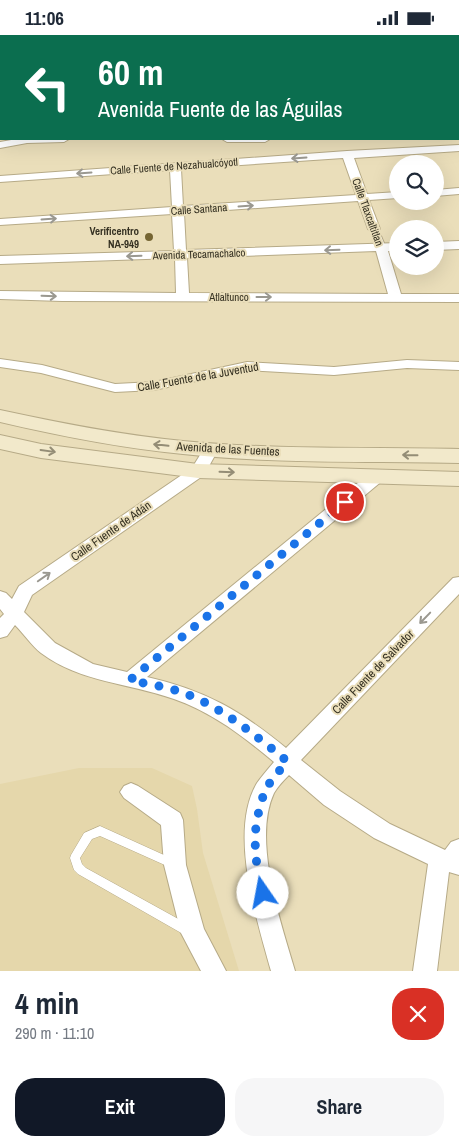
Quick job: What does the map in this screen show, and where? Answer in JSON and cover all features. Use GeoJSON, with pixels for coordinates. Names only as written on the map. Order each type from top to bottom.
{"type":"FeatureCollection","features":[{"type":"Feature","properties":{"kind":"main road","name":"Avenida de las Fuentes"},"geometry":{"type":"LineString","coordinates":[[0,416],[90,436],[210,450],[459,456]]}},
{"type":"Feature","properties":{"kind":"main road","name":"Avenida de las Fuentes"},"geometry":{"type":"LineString","coordinates":[[0,442],[41,451],[198,471],[459,479]]}},
{"type":"Feature","properties":{"kind":"street"},"geometry":{"type":"LineString","coordinates":[[0,145],[27,140]]}},
{"type":"Feature","properties":{"kind":"street","name":"Calle Fuente de Nezahualcóyotl"},"geometry":{"type":"LineString","coordinates":[[0,179],[459,148]]}},
{"type":"Feature","properties":{"kind":"street","name":"Calle Tlaxcaltitlan"},"geometry":{"type":"LineString","coordinates":[[347,155],[381,248],[396,298]]}},
{"type":"Feature","properties":{"kind":"street"},"geometry":{"type":"LineString","coordinates":[[175,166],[183,297]]}},
{"type":"Feature","properties":{"kind":"street"},"geometry":{"type":"LineString","coordinates":[[444,192],[459,191]]}},
{"type":"Feature","properties":{"kind":"street","name":"Calle Santana"},"geometry":{"type":"LineString","coordinates":[[0,223],[389,196]]}},
{"type":"Feature","properties":{"kind":"street"},"geometry":{"type":"LineString","coordinates":[[444,246],[459,245]]}},
{"type":"Feature","properties":{"kind":"street","name":"Avenida Tecamachalco"},"geometry":{"type":"LineString","coordinates":[[0,260],[389,248]]}},
{"type":"Feature","properties":{"kind":"street","name":"Atlaltunco"},"geometry":{"type":"LineString","coordinates":[[0,295],[62,297],[459,298]]}},
{"type":"Feature","properties":{"kind":"street","name":"Calle Fuente de la Juventud"},"geometry":{"type":"LineString","coordinates":[[0,363],[42,369],[95,384],[134,388],[154,386],[247,366],[282,366],[334,371],[407,364],[459,366]]}},
{"type":"Feature","properties":{"kind":"street","name":"Calle Fuente de Adán"},"geometry":{"type":"LineString","coordinates":[[0,631],[15,613],[25,591],[198,471],[210,450]]}},
{"type":"Feature","properties":{"kind":"street"},"geometry":{"type":"LineString","coordinates":[[130,680],[376,477]]}},
{"type":"Feature","properties":{"kind":"street","name":"Calle Fuente de Salvador"},"geometry":{"type":"LineString","coordinates":[[283,971],[272,932],[255,854],[256,822],[265,789],[287,761],[459,583]]}},
{"type":"Feature","properties":{"kind":"street"},"geometry":{"type":"LineString","coordinates":[[0,598],[48,649],[88,670],[179,691],[219,711],[252,732],[332,798],[382,831],[452,859],[425,971]]}},
{"type":"Feature","properties":{"kind":"street"},"geometry":{"type":"LineString","coordinates":[[132,792],[172,820],[175,865],[193,933],[214,971]]}},
{"type":"Feature","properties":{"kind":"lane"},"geometry":{"type":"LineString","coordinates":[[175,865],[100,831],[88,836],[75,858],[78,867],[82,871],[193,933]]}},
{"type":"Feature","properties":{"kind":"shaded area"},"geometry":{"type":"Polygon","coordinates":[[[79,768],[152,768],[192,786],[203,853],[239,971],[0,971],[0,784],[79,768]]]}},
{"type":"Feature","properties":{"kind":"place","name":"Verificentro NA-949"},"geometry":{"type":"Point","coordinates":[149,237]}},
{"type":"Feature","properties":{"kind":"route"},"geometry":{"type":"LineString","coordinates":[[263,893],[255,854],[256,822],[265,789],[287,761],[252,732],[219,711],[179,691],[130,680],[345,502]]}}]}
